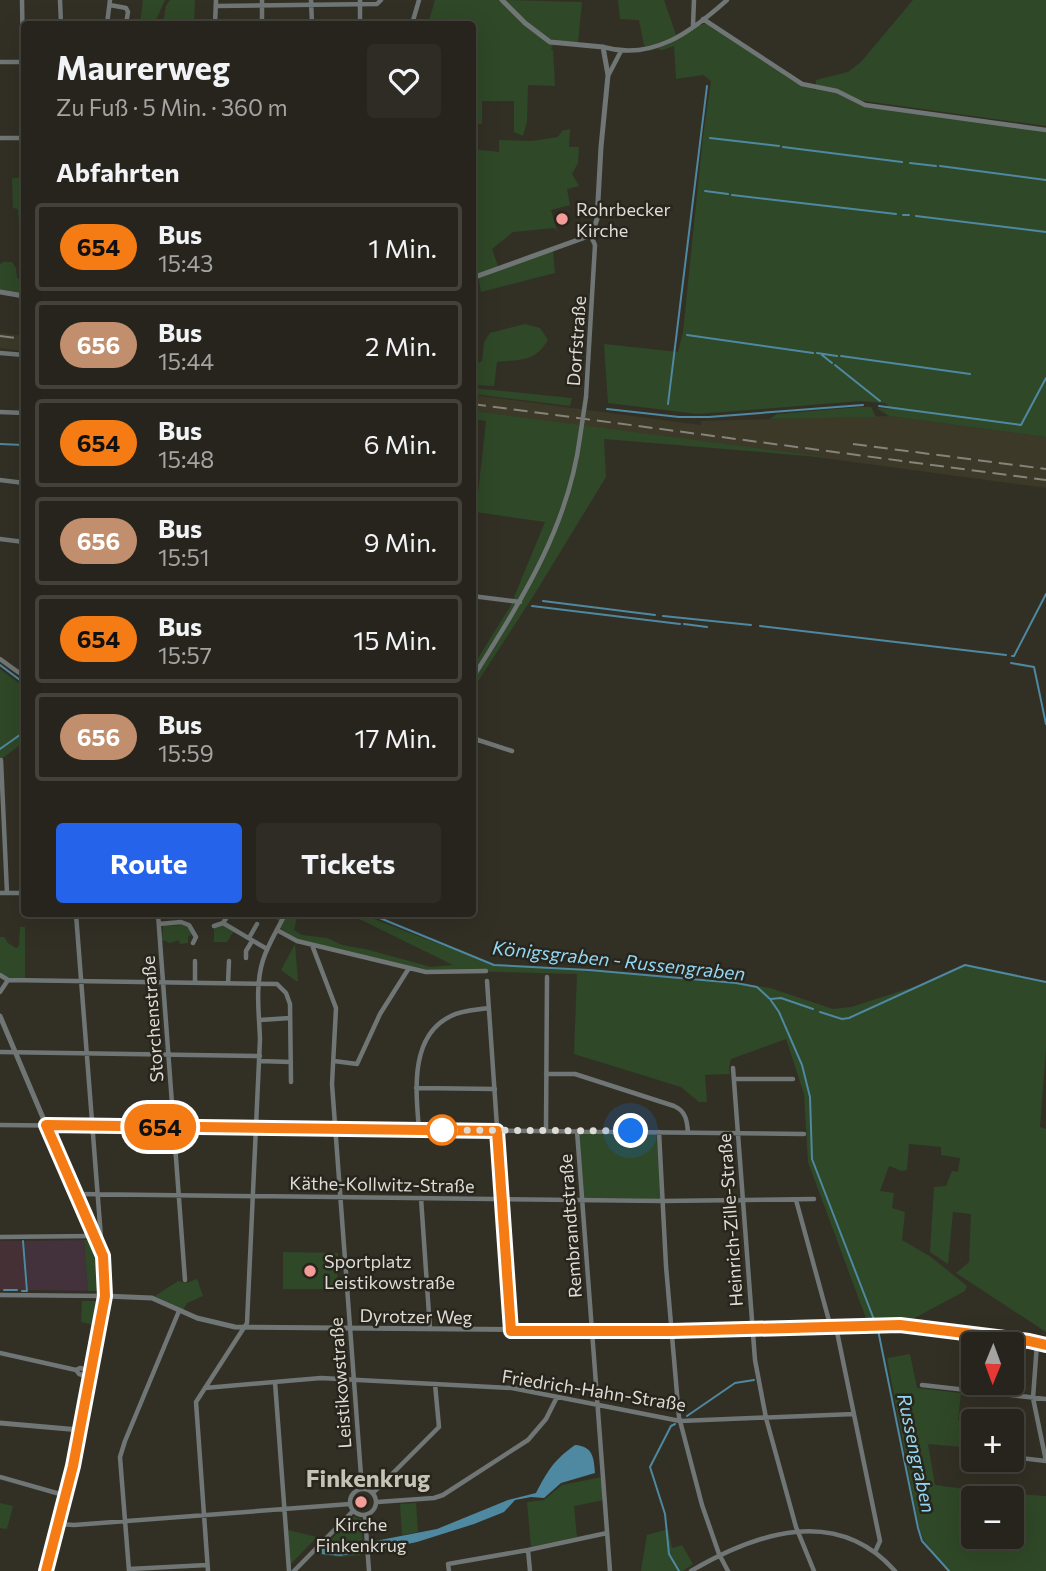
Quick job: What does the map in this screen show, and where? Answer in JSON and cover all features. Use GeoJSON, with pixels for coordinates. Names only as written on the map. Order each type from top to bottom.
{"type":"FeatureCollection","features":[{"type":"Feature","properties":{"kind":"street"},"geometry":{"type":"LineString","coordinates":[[22,0],[23,21]]}},
{"type":"Feature","properties":{"kind":"street"},"geometry":{"type":"LineString","coordinates":[[60,0],[61,21]]}},
{"type":"Feature","properties":{"kind":"street"},"geometry":{"type":"LineString","coordinates":[[215,21],[216,3],[377,4],[381,0]]}},
{"type":"Feature","properties":{"kind":"street"},"geometry":{"type":"LineString","coordinates":[[413,21],[419,0]]}},
{"type":"Feature","properties":{"kind":"street"},"geometry":{"type":"LineString","coordinates":[[502,0],[525,23],[550,42],[621,51],[666,45],[727,0]]}},
{"type":"Feature","properties":{"kind":"street"},"geometry":{"type":"LineString","coordinates":[[692,26],[694,0]]}},
{"type":"Feature","properties":{"kind":"street"},"geometry":{"type":"LineString","coordinates":[[360,2],[360,21]]}},
{"type":"Feature","properties":{"kind":"street"},"geometry":{"type":"LineString","coordinates":[[107,21],[110,3],[126,8],[126,21]]}},
{"type":"Feature","properties":{"kind":"street"},"geometry":{"type":"LineString","coordinates":[[262,3],[262,21]]}},
{"type":"Feature","properties":{"kind":"street"},"geometry":{"type":"LineString","coordinates":[[311,3],[312,21]]}},
{"type":"Feature","properties":{"kind":"street"},"geometry":{"type":"LineString","coordinates":[[703,19],[802,84],[837,91],[864,105],[1046,130]]}},
{"type":"Feature","properties":{"kind":"street","name":"Dorfstraße"},"geometry":{"type":"LineString","coordinates":[[476,673],[540,565],[571,485],[586,397],[595,245],[590,234],[597,219],[608,75],[603,47]]}},
{"type":"Feature","properties":{"kind":"street"},"geometry":{"type":"LineString","coordinates":[[608,75],[621,51]]}},
{"type":"Feature","properties":{"kind":"street"},"geometry":{"type":"LineString","coordinates":[[0,62],[21,62]]}},
{"type":"Feature","properties":{"kind":"street"},"geometry":{"type":"LineString","coordinates":[[0,138],[21,138]]}},
{"type":"Feature","properties":{"kind":"street"},"geometry":{"type":"LineString","coordinates":[[476,277],[590,234]]}},
{"type":"Feature","properties":{"kind":"street"},"geometry":{"type":"LineString","coordinates":[[0,292],[21,296]]}},
{"type":"Feature","properties":{"kind":"street"},"geometry":{"type":"LineString","coordinates":[[0,353],[21,355]]}},
{"type":"Feature","properties":{"kind":"street"},"geometry":{"type":"LineString","coordinates":[[0,412],[21,413]]}},
{"type":"Feature","properties":{"kind":"street"},"geometry":{"type":"LineString","coordinates":[[0,480],[21,483]]}},
{"type":"Feature","properties":{"kind":"street"},"geometry":{"type":"LineString","coordinates":[[0,539],[21,542]]}},
{"type":"Feature","properties":{"kind":"street"},"geometry":{"type":"LineString","coordinates":[[476,596],[520,602]]}},
{"type":"Feature","properties":{"kind":"street"},"geometry":{"type":"LineString","coordinates":[[0,659],[21,674]]}},
{"type":"Feature","properties":{"kind":"street"},"geometry":{"type":"LineString","coordinates":[[476,739],[512,751]]}},
{"type":"Feature","properties":{"kind":"street"},"geometry":{"type":"LineString","coordinates":[[0,761],[7,893]]}},
{"type":"Feature","properties":{"kind":"street"},"geometry":{"type":"LineString","coordinates":[[0,893],[21,894]]}},
{"type":"Feature","properties":{"kind":"street"},"geometry":{"type":"LineString","coordinates":[[76,917],[94,1126],[98,1237]]}},
{"type":"Feature","properties":{"kind":"street","name":"Storchenstraße"},"geometry":{"type":"LineString","coordinates":[[158,917],[185,1280]]}},
{"type":"Feature","properties":{"kind":"street"},"geometry":{"type":"LineString","coordinates":[[226,917],[218,924],[267,950]]}},
{"type":"Feature","properties":{"kind":"street"},"geometry":{"type":"LineString","coordinates":[[179,1311],[122,1448],[120,1465],[129,1570],[207,1568],[196,1402],[245,1327],[257,1128],[260,1020],[258,983],[267,950],[284,917]]}},
{"type":"Feature","properties":{"kind":"street"},"geometry":{"type":"LineString","coordinates":[[159,924],[181,922],[189,925],[196,937],[193,943]]}},
{"type":"Feature","properties":{"kind":"street"},"geometry":{"type":"LineString","coordinates":[[246,958],[246,951],[257,924]]}},
{"type":"Feature","properties":{"kind":"street"},"geometry":{"type":"LineString","coordinates":[[278,929],[297,941],[426,972],[486,971]]}},
{"type":"Feature","properties":{"kind":"street","name":"Leistikowstraße"},"geometry":{"type":"LineString","coordinates":[[312,945],[336,1008],[332,1084],[362,1489]]}},
{"type":"Feature","properties":{"kind":"street"},"geometry":{"type":"LineString","coordinates":[[195,961],[195,983]]}},
{"type":"Feature","properties":{"kind":"street"},"geometry":{"type":"LineString","coordinates":[[228,983],[229,961]]}},
{"type":"Feature","properties":{"kind":"street"},"geometry":{"type":"LineString","coordinates":[[334,1061],[357,1064],[380,1014],[409,968]]}},
{"type":"Feature","properties":{"kind":"street"},"geometry":{"type":"LineString","coordinates":[[0,975],[8,981],[276,984],[286,993],[290,1004],[291,1082]]}},
{"type":"Feature","properties":{"kind":"street"},"geometry":{"type":"LineString","coordinates":[[546,1131],[547,977]]}},
{"type":"Feature","properties":{"kind":"street"},"geometry":{"type":"LineString","coordinates":[[0,992],[8,981]]}},
{"type":"Feature","properties":{"kind":"street"},"geometry":{"type":"LineString","coordinates":[[486,981],[511,1331]]}},
{"type":"Feature","properties":{"kind":"street"},"geometry":{"type":"LineString","coordinates":[[419,1130],[416,1088],[424,1046],[436,1028],[453,1015],[489,1007]]}},
{"type":"Feature","properties":{"kind":"street"},"geometry":{"type":"LineString","coordinates":[[0,1016],[76,1194],[98,1237],[103,1256],[105,1296],[91,1374],[67,1496],[46,1571]]}},
{"type":"Feature","properties":{"kind":"street"},"geometry":{"type":"LineString","coordinates":[[260,1020],[290,1018]]}},
{"type":"Feature","properties":{"kind":"street"},"geometry":{"type":"LineString","coordinates":[[0,1052],[169,1055],[292,1062]]}},
{"type":"Feature","properties":{"kind":"street","name":"Heinrich-Zille-Straße"},"geometry":{"type":"LineString","coordinates":[[733,1068],[755,1360],[766,1418],[798,1531],[814,1571]]}},
{"type":"Feature","properties":{"kind":"street"},"geometry":{"type":"LineString","coordinates":[[546,1074],[575,1074],[674,1106],[685,1116],[688,1132]]}},
{"type":"Feature","properties":{"kind":"street"},"geometry":{"type":"LineString","coordinates":[[734,1079],[793,1079]]}},
{"type":"Feature","properties":{"kind":"street"},"geometry":{"type":"LineString","coordinates":[[416,1088],[495,1089]]}},
{"type":"Feature","properties":{"kind":"street"},"geometry":{"type":"LineString","coordinates":[[0,1125],[804,1134]]}},
{"type":"Feature","properties":{"kind":"street","name":"Rembrandtstraße"},"geometry":{"type":"LineString","coordinates":[[577,1131],[610,1571]]}},
{"type":"Feature","properties":{"kind":"street"},"geometry":{"type":"LineString","coordinates":[[659,1132],[680,1421],[696,1486],[719,1554],[728,1571]]}},
{"type":"Feature","properties":{"kind":"street","name":"Käthe-Kollwitz-Straße"},"geometry":{"type":"LineString","coordinates":[[76,1194],[663,1201],[814,1199]]}},
{"type":"Feature","properties":{"kind":"street"},"geometry":{"type":"LineString","coordinates":[[421,1198],[430,1330]]}},
{"type":"Feature","properties":{"kind":"street"},"geometry":{"type":"LineString","coordinates":[[796,1200],[833,1327],[854,1414],[880,1541],[875,1552]]}},
{"type":"Feature","properties":{"kind":"street"},"geometry":{"type":"LineString","coordinates":[[0,1237],[98,1237]]}},
{"type":"Feature","properties":{"kind":"street"},"geometry":{"type":"LineString","coordinates":[[0,1295],[105,1296]]}},
{"type":"Feature","properties":{"kind":"street","name":"Dyrotzer Weg"},"geometry":{"type":"LineString","coordinates":[[105,1296],[148,1297],[208,1322],[245,1327],[592,1332],[900,1325],[1046,1345]]}},
{"type":"Feature","properties":{"kind":"street"},"geometry":{"type":"LineString","coordinates":[[1024,1458],[1046,1461],[1033,1398],[1037,1343]]}},
{"type":"Feature","properties":{"kind":"street"},"geometry":{"type":"LineString","coordinates":[[0,1353],[76,1370],[80,1368],[91,1374]]}},
{"type":"Feature","properties":{"kind":"street","name":"Friedrich-Hahn-Straße"},"geometry":{"type":"LineString","coordinates":[[205,1388],[321,1378],[504,1387],[680,1421],[854,1414]]}},
{"type":"Feature","properties":{"kind":"street"},"geometry":{"type":"LineString","coordinates":[[275,1382],[291,1571]]}},
{"type":"Feature","properties":{"kind":"street"},"geometry":{"type":"LineString","coordinates":[[373,1493],[439,1427],[435,1384]]}},
{"type":"Feature","properties":{"kind":"street"},"geometry":{"type":"LineString","coordinates":[[922,1385],[1046,1399]]}},
{"type":"Feature","properties":{"kind":"street"},"geometry":{"type":"LineString","coordinates":[[377,1502],[435,1498],[443,1495],[528,1440],[546,1419],[557,1397]]}},
{"type":"Feature","properties":{"kind":"street"},"geometry":{"type":"LineString","coordinates":[[0,1423],[80,1430]]}},
{"type":"Feature","properties":{"kind":"street"},"geometry":{"type":"LineString","coordinates":[[0,1477],[67,1496]]}},
{"type":"Feature","properties":{"kind":"street"},"geometry":{"type":"LineString","coordinates":[[362,1489],[373,1493],[377,1502],[374,1511],[365,1516],[353,1511],[350,1504],[353,1494],[362,1489]]}},
{"type":"Feature","properties":{"kind":"street"},"geometry":{"type":"LineString","coordinates":[[58,1524],[350,1504]]}},
{"type":"Feature","properties":{"kind":"street"},"geometry":{"type":"LineString","coordinates":[[291,1571],[353,1511]]}},
{"type":"Feature","properties":{"kind":"street"},"geometry":{"type":"LineString","coordinates":[[365,1516],[369,1571]]}},
{"type":"Feature","properties":{"kind":"street"},"geometry":{"type":"LineString","coordinates":[[691,1571],[719,1554],[759,1539],[798,1531],[835,1534],[854,1541],[875,1552],[895,1571]]}},
{"type":"Feature","properties":{"kind":"street"},"geometry":{"type":"LineString","coordinates":[[449,1571],[448,1564],[607,1533]]}},
{"type":"Feature","properties":{"kind":"street"},"geometry":{"type":"LineString","coordinates":[[528,1550],[530,1571]]}},
{"type":"Feature","properties":{"kind":"shaded area"},"geometry":{"type":"Polygon","coordinates":[[[0,333],[21,336],[21,351],[0,348],[0,333]]]}},
{"type":"Feature","properties":{"kind":"shaded area"},"geometry":{"type":"Polygon","coordinates":[[[476,395],[701,425],[701,421],[889,416],[1046,437],[1046,488],[476,411],[476,395]]]}},
{"type":"Feature","properties":{"kind":"shaded area"},"geometry":{"type":"Polygon","coordinates":[[[84,1240],[88,1291],[28,1290],[24,1241],[84,1240]]]}},
{"type":"Feature","properties":{"kind":"shaded area"},"geometry":{"type":"Polygon","coordinates":[[[0,1241],[22,1241],[26,1290],[0,1290],[0,1241]]]}},
{"type":"Feature","properties":{"kind":"green space"},"geometry":{"type":"Polygon","coordinates":[[[143,0],[165,0],[155,21],[140,21],[143,0]]]}},
{"type":"Feature","properties":{"kind":"green space"},"geometry":{"type":"Polygon","coordinates":[[[170,0],[195,0],[194,21],[164,21],[170,0]]]}},
{"type":"Feature","properties":{"kind":"green space"},"geometry":{"type":"Polygon","coordinates":[[[435,0],[501,0],[520,22],[553,45],[551,49],[555,86],[528,85],[527,122],[523,136],[514,132],[514,101],[482,101],[482,124],[476,124],[476,21],[429,21],[435,0]]]}},
{"type":"Feature","properties":{"kind":"green space"},"geometry":{"type":"Polygon","coordinates":[[[505,0],[582,2],[578,43],[558,42],[541,35],[505,0]]]}},
{"type":"Feature","properties":{"kind":"green space"},"geometry":{"type":"Polygon","coordinates":[[[618,0],[664,0],[676,35],[672,39],[648,47],[644,45],[639,20],[620,19],[618,0]]]}},
{"type":"Feature","properties":{"kind":"green space"},"geometry":{"type":"Polygon","coordinates":[[[913,0],[1046,0],[1046,126],[850,99],[867,107],[1046,128],[1046,437],[889,416],[877,408],[891,409],[885,403],[861,401],[698,414],[608,403],[604,344],[678,352],[683,332],[711,81],[703,75],[676,79],[674,46],[656,49],[695,27],[707,24],[793,81],[816,90],[816,80],[848,72],[861,62],[913,0]]]}},
{"type":"Feature","properties":{"kind":"green space"},"geometry":{"type":"Polygon","coordinates":[[[570,129],[569,147],[579,147],[578,163],[572,174],[579,186],[567,189],[570,205],[551,210],[557,231],[554,228],[513,232],[492,249],[499,269],[553,250],[555,273],[481,292],[476,275],[476,149],[499,152],[499,140],[532,141],[558,137],[562,131],[570,129]]]}},
{"type":"Feature","properties":{"kind":"green space"},"geometry":{"type":"Polygon","coordinates":[[[12,178],[21,178],[21,224],[18,209],[13,208],[12,178]]]}},
{"type":"Feature","properties":{"kind":"green space"},"geometry":{"type":"Polygon","coordinates":[[[12,262],[17,278],[21,279],[21,294],[0,290],[0,264],[12,262]]]}},
{"type":"Feature","properties":{"kind":"green space"},"geometry":{"type":"Polygon","coordinates":[[[525,324],[540,328],[548,340],[543,347],[538,353],[520,360],[497,362],[494,386],[476,385],[476,364],[482,361],[484,342],[490,333],[525,324]]]}},
{"type":"Feature","properties":{"kind":"green space"},"geometry":{"type":"Polygon","coordinates":[[[476,388],[572,398],[570,406],[476,394],[476,388]]]}},
{"type":"Feature","properties":{"kind":"green space"},"geometry":{"type":"Polygon","coordinates":[[[871,407],[876,417],[770,419],[777,414],[871,407]]]}},
{"type":"Feature","properties":{"kind":"green space"},"geometry":{"type":"Polygon","coordinates":[[[476,411],[832,458],[604,439],[606,477],[476,684],[476,661],[510,607],[545,522],[476,512],[486,421],[476,419],[476,411]]]}},
{"type":"Feature","properties":{"kind":"green space"},"geometry":{"type":"Polygon","coordinates":[[[0,669],[21,685],[21,744],[0,760],[0,669]]]}},
{"type":"Feature","properties":{"kind":"green space"},"geometry":{"type":"Polygon","coordinates":[[[273,917],[297,917],[294,930],[302,935],[327,938],[342,945],[431,967],[453,965],[355,917],[369,917],[494,965],[736,983],[770,988],[833,1009],[851,1007],[929,982],[965,965],[1046,982],[1046,1049],[1040,1127],[1046,1129],[1046,1332],[956,1273],[969,1262],[971,1214],[953,1212],[948,1264],[930,1252],[934,1187],[946,1186],[952,1171],[958,1172],[960,1158],[941,1155],[941,1147],[909,1144],[907,1170],[889,1166],[880,1191],[894,1193],[892,1208],[905,1212],[902,1240],[931,1257],[967,1286],[965,1291],[909,1321],[867,1321],[808,1162],[804,1094],[786,1039],[731,1059],[730,1074],[705,1075],[707,1102],[699,1102],[681,1087],[574,1054],[577,974],[428,970],[297,940],[279,927],[280,922],[273,917]]]}},
{"type":"Feature","properties":{"kind":"green space"},"geometry":{"type":"Polygon","coordinates":[[[223,925],[234,931],[227,942],[214,942],[214,927],[223,925]]]}},
{"type":"Feature","properties":{"kind":"green space"},"geometry":{"type":"Polygon","coordinates":[[[163,926],[189,926],[192,934],[188,937],[188,943],[162,940],[163,926]]]}},
{"type":"Feature","properties":{"kind":"green space"},"geometry":{"type":"Polygon","coordinates":[[[20,927],[25,927],[25,979],[8,979],[0,973],[0,937],[4,937],[16,948],[19,946],[20,927]]]}},
{"type":"Feature","properties":{"kind":"green space"},"geometry":{"type":"Polygon","coordinates":[[[295,944],[298,981],[281,970],[295,944]]]}},
{"type":"Feature","properties":{"kind":"green space"},"geometry":{"type":"Polygon","coordinates":[[[579,1131],[656,1132],[662,1199],[583,1198],[579,1131]]]}},
{"type":"Feature","properties":{"kind":"green space"},"geometry":{"type":"Polygon","coordinates":[[[84,1240],[92,1240],[99,1256],[99,1291],[88,1291],[84,1240]]]}},
{"type":"Feature","properties":{"kind":"green space","name":"Sportplatz Leistikowstraße"},"geometry":{"type":"Polygon","coordinates":[[[283,1252],[338,1253],[337,1289],[283,1289],[283,1252]]]}},
{"type":"Feature","properties":{"kind":"green space"},"geometry":{"type":"Polygon","coordinates":[[[197,1279],[203,1296],[187,1303],[183,1310],[155,1296],[178,1281],[186,1283],[197,1279]]]}},
{"type":"Feature","properties":{"kind":"green space"},"geometry":{"type":"Polygon","coordinates":[[[82,1301],[100,1301],[94,1325],[81,1322],[82,1301]]]}},
{"type":"Feature","properties":{"kind":"green space"},"geometry":{"type":"Polygon","coordinates":[[[910,1354],[917,1388],[961,1393],[958,1420],[961,1420],[961,1447],[928,1444],[935,1485],[961,1488],[961,1549],[1024,1549],[1024,1494],[1046,1496],[1046,1571],[947,1571],[923,1539],[887,1358],[910,1354]]]}},
{"type":"Feature","properties":{"kind":"green space"},"geometry":{"type":"Polygon","coordinates":[[[602,1477],[604,1500],[574,1506],[577,1537],[531,1547],[527,1502],[544,1500],[562,1485],[602,1477]]]}},
{"type":"Feature","properties":{"kind":"green space"},"geometry":{"type":"Polygon","coordinates":[[[0,1503],[13,1506],[7,1529],[0,1528],[0,1503]]]}},
{"type":"Feature","properties":{"kind":"green space"},"geometry":{"type":"Polygon","coordinates":[[[416,1503],[418,1532],[402,1535],[400,1504],[416,1503]]]}},
{"type":"Feature","properties":{"kind":"green space"},"geometry":{"type":"Polygon","coordinates":[[[354,1517],[361,1519],[363,1548],[327,1545],[323,1554],[339,1556],[363,1552],[363,1555],[339,1557],[316,1554],[354,1517]]]}},
{"type":"Feature","properties":{"kind":"green space"},"geometry":{"type":"Polygon","coordinates":[[[668,1529],[672,1548],[682,1545],[693,1564],[683,1571],[641,1571],[647,1535],[668,1529]]]}},
{"type":"Feature","properties":{"kind":"green space"},"geometry":{"type":"Polygon","coordinates":[[[288,1530],[317,1537],[290,1565],[288,1530]]]}},
{"type":"Feature","properties":{"kind":"water"},"geometry":{"type":"Polygon","coordinates":[[[575,1445],[589,1450],[595,1473],[561,1483],[544,1498],[515,1500],[504,1512],[474,1524],[417,1542],[383,1549],[379,1553],[371,1550],[340,1556],[322,1554],[322,1549],[327,1545],[340,1548],[370,1547],[375,1541],[437,1529],[508,1500],[536,1493],[552,1466],[575,1445]]]}},
{"type":"Feature","properties":{"kind":"waterway"},"geometry":{"type":"LineString","coordinates":[[668,404],[707,86]]}},
{"type":"Feature","properties":{"kind":"waterway"},"geometry":{"type":"LineString","coordinates":[[710,138],[779,146]]}},
{"type":"Feature","properties":{"kind":"waterway"},"geometry":{"type":"LineString","coordinates":[[783,147],[902,162]]}},
{"type":"Feature","properties":{"kind":"waterway"},"geometry":{"type":"LineString","coordinates":[[910,163],[936,166]]}},
{"type":"Feature","properties":{"kind":"waterway"},"geometry":{"type":"LineString","coordinates":[[940,166],[1046,180]]}},
{"type":"Feature","properties":{"kind":"waterway"},"geometry":{"type":"LineString","coordinates":[[705,191],[728,194]]}},
{"type":"Feature","properties":{"kind":"waterway"},"geometry":{"type":"LineString","coordinates":[[732,195],[896,214]]}},
{"type":"Feature","properties":{"kind":"waterway"},"geometry":{"type":"LineString","coordinates":[[903,215],[909,215]]}},
{"type":"Feature","properties":{"kind":"waterway"},"geometry":{"type":"LineString","coordinates":[[916,216],[1046,232]]}},
{"type":"Feature","properties":{"kind":"waterway"},"geometry":{"type":"LineString","coordinates":[[687,335],[813,353]]}},
{"type":"Feature","properties":{"kind":"waterway"},"geometry":{"type":"LineString","coordinates":[[817,353],[837,356]]}},
{"type":"Feature","properties":{"kind":"waterway"},"geometry":{"type":"LineString","coordinates":[[822,355],[832,363]]}},
{"type":"Feature","properties":{"kind":"waterway"},"geometry":{"type":"LineString","coordinates":[[841,356],[970,374]]}},
{"type":"Feature","properties":{"kind":"waterway"},"geometry":{"type":"LineString","coordinates":[[835,365],[880,401]]}},
{"type":"Feature","properties":{"kind":"waterway"},"geometry":{"type":"LineString","coordinates":[[879,406],[1021,425],[1046,378]]}},
{"type":"Feature","properties":{"kind":"waterway"},"geometry":{"type":"LineString","coordinates":[[607,409],[679,417],[709,417],[863,405]]}},
{"type":"Feature","properties":{"kind":"waterway"},"geometry":{"type":"LineString","coordinates":[[0,444],[21,445]]}},
{"type":"Feature","properties":{"kind":"waterway"},"geometry":{"type":"LineString","coordinates":[[1012,656],[1046,594]]}},
{"type":"Feature","properties":{"kind":"waterway"},"geometry":{"type":"LineString","coordinates":[[543,601],[655,615]]}},
{"type":"Feature","properties":{"kind":"waterway"},"geometry":{"type":"LineString","coordinates":[[532,606],[680,624]]}},
{"type":"Feature","properties":{"kind":"waterway"},"geometry":{"type":"LineString","coordinates":[[663,616],[751,625]]}},
{"type":"Feature","properties":{"kind":"waterway"},"geometry":{"type":"LineString","coordinates":[[684,624],[707,627]]}},
{"type":"Feature","properties":{"kind":"waterway"},"geometry":{"type":"LineString","coordinates":[[760,626],[1006,655]]}},
{"type":"Feature","properties":{"kind":"waterway"},"geometry":{"type":"LineString","coordinates":[[1011,663],[1034,667],[1046,724]]}},
{"type":"Feature","properties":{"kind":"waterway"},"geometry":{"type":"LineString","coordinates":[[0,665],[21,681]]}},
{"type":"Feature","properties":{"kind":"waterway","name":"Königsgraben - Russengraben"},"geometry":{"type":"LineString","coordinates":[[0,749],[21,734]]}},
{"type":"Feature","properties":{"kind":"waterway","name":"Königsgraben - Russengraben"},"geometry":{"type":"LineString","coordinates":[[377,917],[494,965],[736,983],[757,987],[770,999],[779,1012],[802,1065],[810,1097],[812,1159],[878,1330],[922,1541],[949,1571]]}},
{"type":"Feature","properties":{"kind":"waterway"},"geometry":{"type":"LineString","coordinates":[[820,1012],[842,1019],[849,1018],[965,965],[1046,982]]}},
{"type":"Feature","properties":{"kind":"waterway"},"geometry":{"type":"LineString","coordinates":[[771,999],[781,998],[813,1009]]}},
{"type":"Feature","properties":{"kind":"waterway"},"geometry":{"type":"LineString","coordinates":[[22,1291],[27,1291],[23,1241]]}},
{"type":"Feature","properties":{"kind":"waterway"},"geometry":{"type":"LineString","coordinates":[[4,1290],[17,1290]]}},
{"type":"Feature","properties":{"kind":"waterway"},"geometry":{"type":"LineString","coordinates":[[687,1416],[735,1383],[754,1380]]}},
{"type":"Feature","properties":{"kind":"waterway"},"geometry":{"type":"LineString","coordinates":[[675,1424],[671,1426],[650,1467],[665,1514],[669,1554],[679,1571]]}},
{"type":"Feature","properties":{"kind":"railway"},"geometry":{"type":"LineString","coordinates":[[0,336],[21,339]]}},
{"type":"Feature","properties":{"kind":"railway"},"geometry":{"type":"LineString","coordinates":[[476,405],[1046,480]]}},
{"type":"Feature","properties":{"kind":"railway"},"geometry":{"type":"LineString","coordinates":[[853,444],[1046,469]]}},
{"type":"Feature","properties":{"kind":"bus line","name":"654"},"geometry":{"type":"LineString","coordinates":[[46,1571],[67,1496],[105,1296],[103,1256],[46,1125],[497,1131],[511,1331],[753,1330],[900,1325],[969,1332],[1046,1345]]}},
{"type":"Feature","properties":{"kind":"place","name":"Rohrbecker Kirche"},"geometry":{"type":"Point","coordinates":[562,219]}},
{"type":"Feature","properties":{"kind":"place","name":"Sportplatz Leistikowstraße"},"geometry":{"type":"Point","coordinates":[310,1271]}},
{"type":"Feature","properties":{"kind":"place","name":"Kirche Finkenkrug"},"geometry":{"type":"Point","coordinates":[361,1502]}},
{"type":"Feature","properties":{"kind":"district","name":"Finkenkrug"},"geometry":{"type":"Point","coordinates":[368,1477]}},
{"type":"Feature","properties":{"kind":"route"},"geometry":{"type":"LineString","coordinates":[[442,1130],[631,1131]]}},
{"type":"Feature","properties":{"kind":"water label","name":"Russengraben"},"geometry":{"type":"Point","coordinates":[917,1453]}}]}
